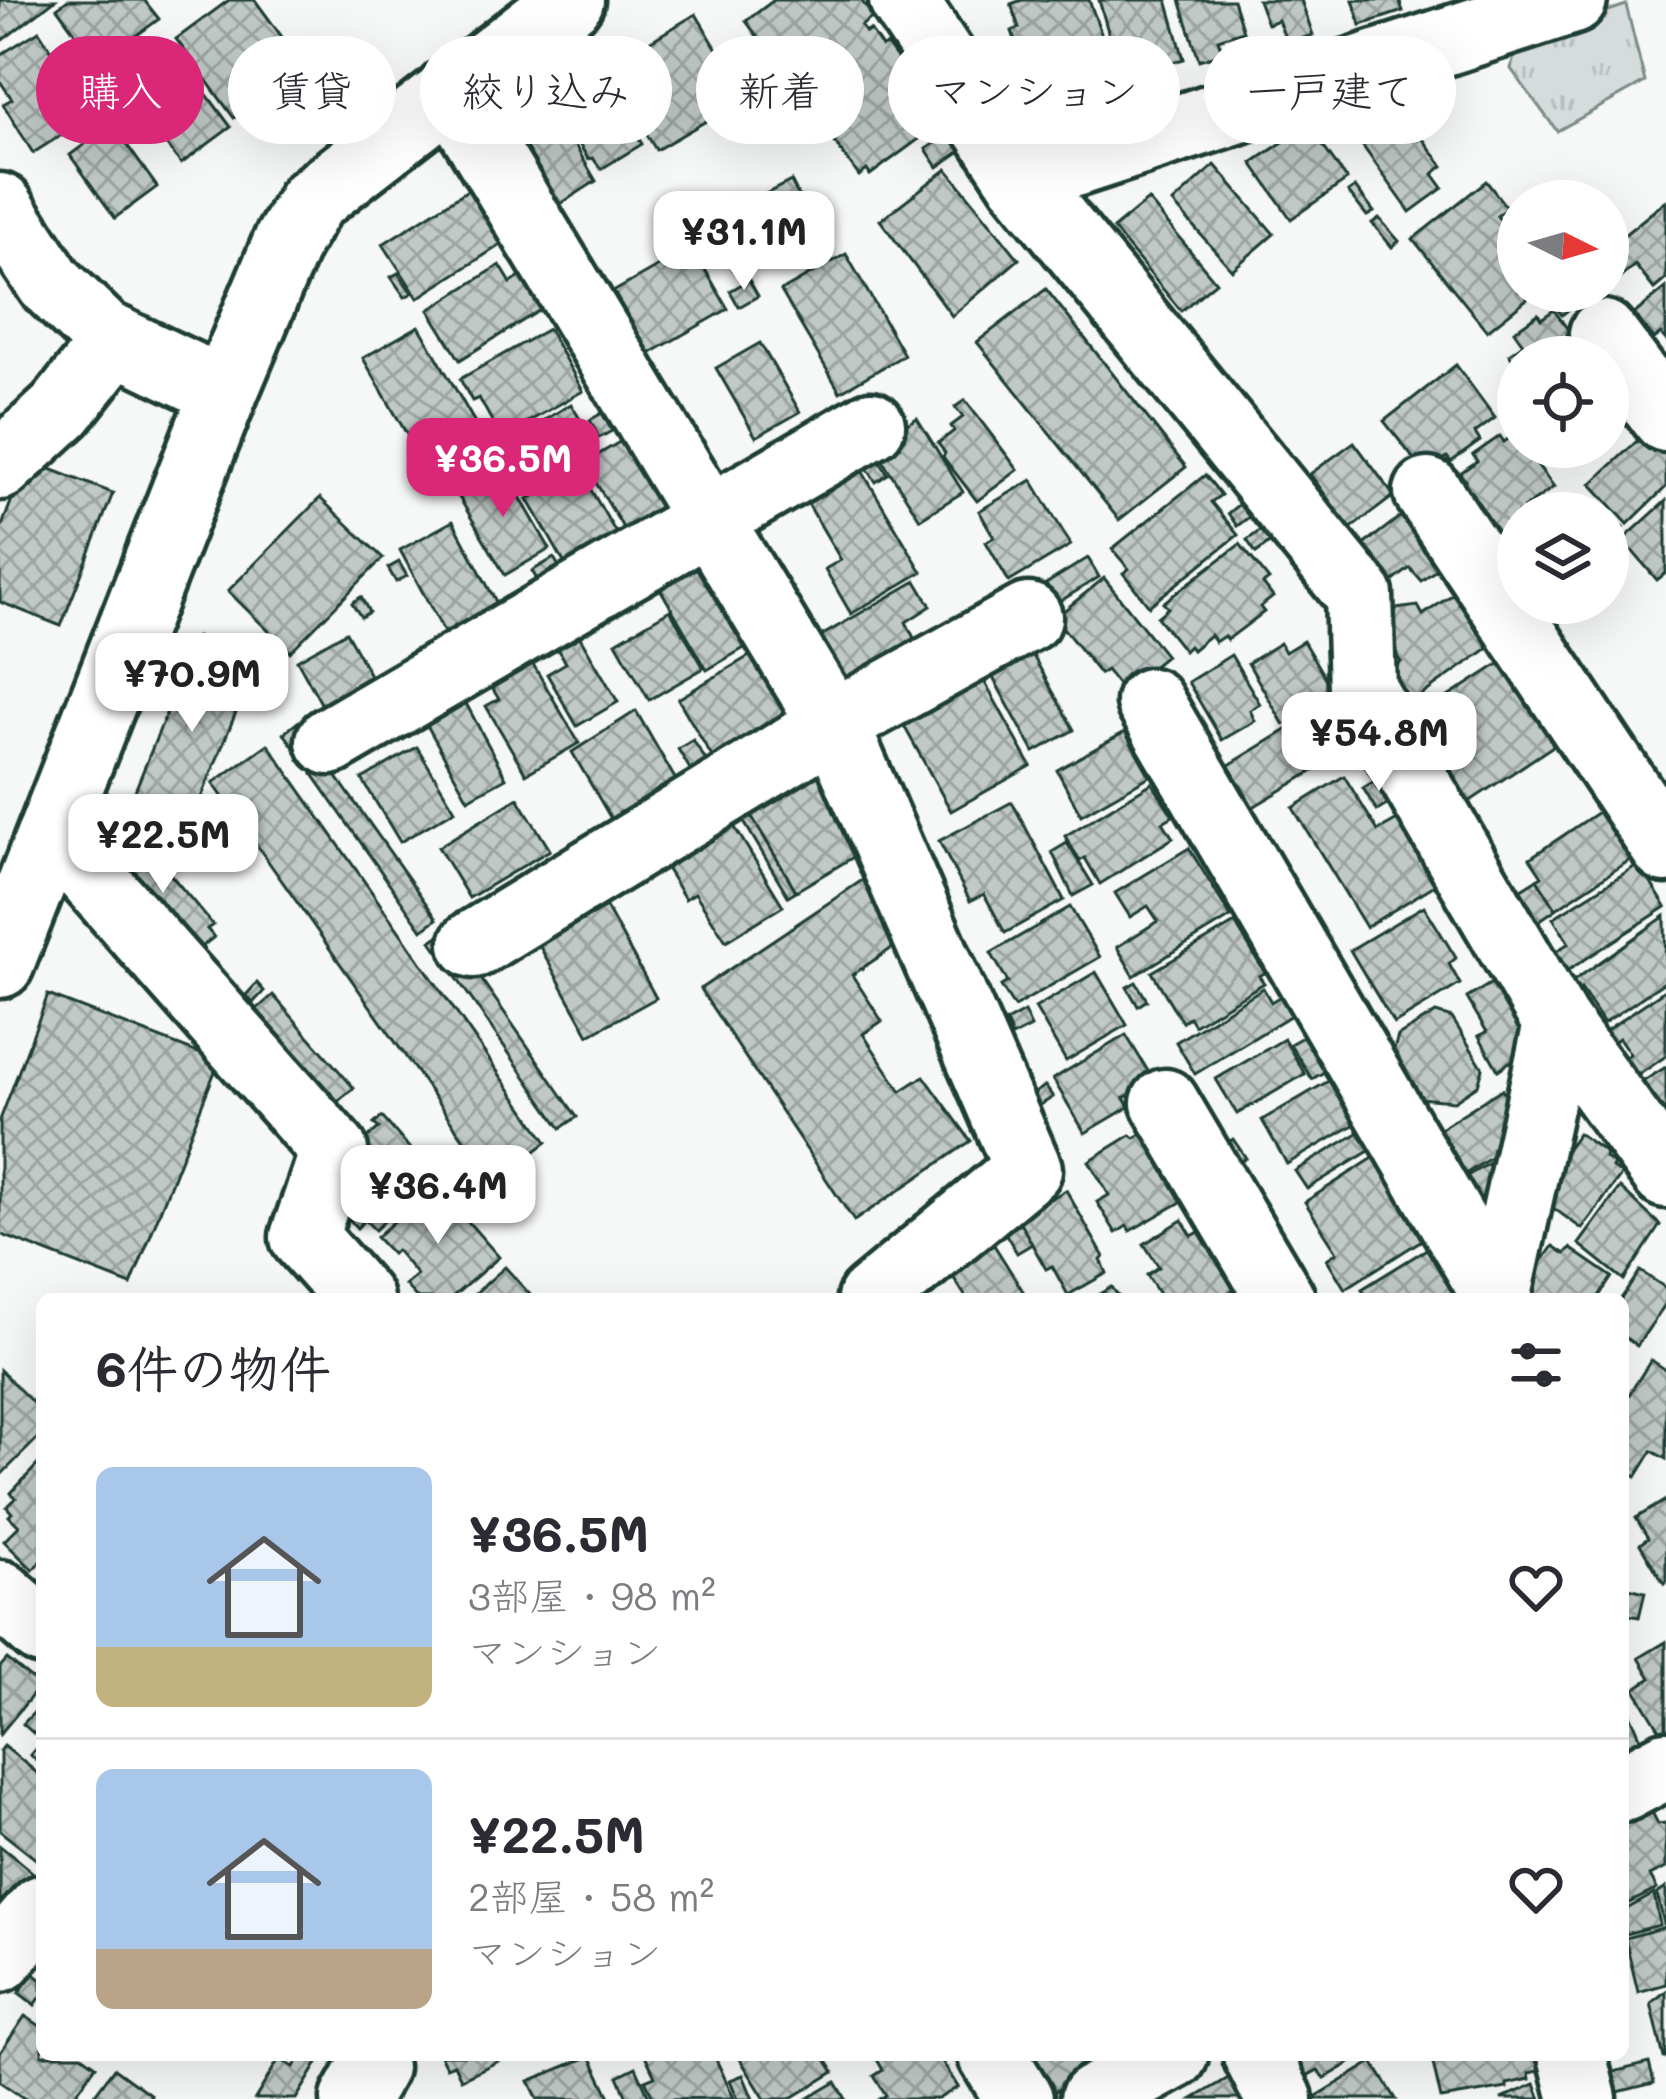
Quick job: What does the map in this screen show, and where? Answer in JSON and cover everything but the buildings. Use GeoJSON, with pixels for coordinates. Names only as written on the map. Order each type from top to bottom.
{"type":"FeatureCollection","features":[{"type":"Feature","properties":{"kind":"street"},"geometry":{"type":"LineString","coordinates":[[523,36],[570,0]]}},
{"type":"Feature","properties":{"kind":"street"},"geometry":{"type":"LineString","coordinates":[[903,0],[1022,180],[1359,595],[1362,689],[1557,1024],[1666,1174]]}},
{"type":"Feature","properties":{"kind":"street"},"geometry":{"type":"LineString","coordinates":[[1022,180],[1573,0]]}},
{"type":"Feature","properties":{"kind":"street"},"geometry":{"type":"LineString","coordinates":[[0,964],[287,242],[310,200],[420,115]]}},
{"type":"Feature","properties":{"kind":"street"},"geometry":{"type":"LineString","coordinates":[[481,144],[834,724],[1028,1169],[878,1293]]}},
{"type":"Feature","properties":{"kind":"street"},"geometry":{"type":"LineString","coordinates":[[0,207],[50,283],[103,334],[224,392]]}},
{"type":"Feature","properties":{"kind":"street"},"geometry":{"type":"LineString","coordinates":[[1603,334],[1666,418]]}},
{"type":"Feature","properties":{"kind":"street"},"geometry":{"type":"LineString","coordinates":[[0,466],[61,410],[116,340]]}},
{"type":"Feature","properties":{"kind":"street"},"geometry":{"type":"LineString","coordinates":[[330,741],[871,425]]}},
{"type":"Feature","properties":{"kind":"street"},"geometry":{"type":"LineString","coordinates":[[1428,492],[1666,849]]}},
{"type":"Feature","properties":{"kind":"street"},"geometry":{"type":"LineString","coordinates":[[474,944],[834,724],[1028,617]]}},
{"type":"Feature","properties":{"kind":"street"},"geometry":{"type":"LineString","coordinates":[[1150,702],[1494,1293]]}},
{"type":"Feature","properties":{"kind":"street"},"geometry":{"type":"LineString","coordinates":[[52,832],[334,1151],[304,1237],[354,1293]]}},
{"type":"Feature","properties":{"kind":"street"},"geometry":{"type":"LineString","coordinates":[[1498,1293],[1557,1024]]}},
{"type":"Feature","properties":{"kind":"street"},"geometry":{"type":"LineString","coordinates":[[1166,1103],[1277,1293]]}},
{"type":"Feature","properties":{"kind":"street"},"geometry":{"type":"LineString","coordinates":[[0,1594],[36,1626]]}},
{"type":"Feature","properties":{"kind":"street"},"geometry":{"type":"LineString","coordinates":[[1629,1785],[1666,1765]]}},
{"type":"Feature","properties":{"kind":"street"},"geometry":{"type":"LineString","coordinates":[[0,1958],[36,1916]]}},
{"type":"Feature","properties":{"kind":"street"},"geometry":{"type":"LineString","coordinates":[[996,2061],[1019,2099]]}},
{"type":"Feature","properties":{"kind":"street"},"geometry":{"type":"LineString","coordinates":[[1094,2099],[1163,2061]]}},
{"type":"Feature","properties":{"kind":"street"},"geometry":{"type":"LineString","coordinates":[[1260,2061],[1279,2099]]}},
{"type":"Feature","properties":{"kind":"street"},"geometry":{"type":"LineString","coordinates":[[1574,2061],[1583,2099]]}},
{"type":"Feature","properties":{"kind":"green space"},"geometry":{"type":"Polygon","coordinates":[[[1626,5],[1645,82],[1557,131],[1511,69],[1517,42],[1626,5]]]}}]}
